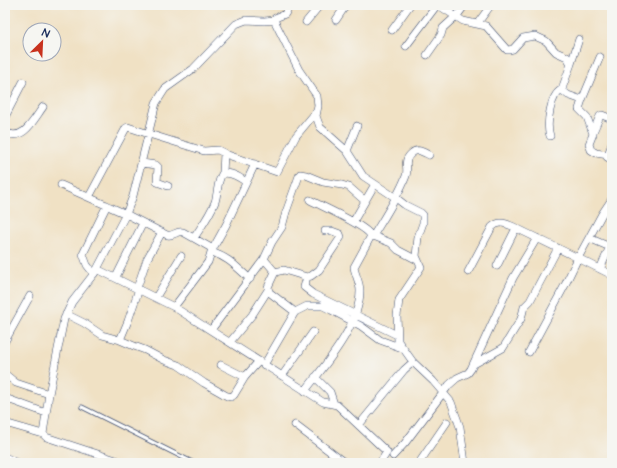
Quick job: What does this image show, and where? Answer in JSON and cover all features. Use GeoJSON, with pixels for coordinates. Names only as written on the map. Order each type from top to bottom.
{"type":"FeatureCollection","features":[{"type":"Feature","properties":{"kind":"street"},"geometry":{"type":"LineString","coordinates":[[43,434],[49,394],[66,314],[72,302],[95,273],[126,214],[133,196],[142,163],[156,103],[166,87],[192,69],[232,28],[242,20],[274,20],[285,14],[290,5]]}},
{"type":"Feature","properties":{"kind":"street"},"geometry":{"type":"LineString","coordinates":[[306,22],[320,5]]}},
{"type":"Feature","properties":{"kind":"street"},"geometry":{"type":"LineString","coordinates":[[336,20],[346,5]]}},
{"type":"Feature","properties":{"kind":"street"},"geometry":{"type":"LineString","coordinates":[[392,30],[410,5]]}},
{"type":"Feature","properties":{"kind":"street"},"geometry":{"type":"LineString","coordinates":[[406,46],[438,5],[456,17],[488,28],[504,48],[509,50],[513,49],[523,38],[538,36],[546,41],[556,52],[567,58],[570,64]]}},
{"type":"Feature","properties":{"kind":"street"},"geometry":{"type":"LineString","coordinates":[[427,55],[441,35],[443,28],[456,17],[465,5]]}},
{"type":"Feature","properties":{"kind":"street"},"geometry":{"type":"LineString","coordinates":[[477,24],[491,5]]}},
{"type":"Feature","properties":{"kind":"street"},"geometry":{"type":"LineString","coordinates":[[274,20],[299,70],[317,96],[318,106],[316,120],[320,127],[347,151],[362,175],[405,205],[423,215],[423,223],[417,245],[416,256],[420,269],[397,304],[398,341],[413,362],[452,402],[460,427],[465,463]]}},
{"type":"Feature","properties":{"kind":"street"},"geometry":{"type":"LineString","coordinates":[[550,136],[548,124],[555,94],[563,89],[579,39]]}},
{"type":"Feature","properties":{"kind":"street"},"geometry":{"type":"LineString","coordinates":[[593,132],[587,117],[579,109],[600,57]]}},
{"type":"Feature","properties":{"kind":"street"},"geometry":{"type":"LineString","coordinates":[[5,117],[8,107],[23,82]]}},
{"type":"Feature","properties":{"kind":"street"},"geometry":{"type":"LineString","coordinates":[[563,89],[568,95],[582,100]]}},
{"type":"Feature","properties":{"kind":"street"},"geometry":{"type":"LineString","coordinates":[[5,132],[15,136],[20,135],[43,107]]}},
{"type":"Feature","properties":{"kind":"street"},"geometry":{"type":"LineString","coordinates":[[89,197],[126,128],[130,127],[204,151],[218,150],[275,171],[279,171],[296,136],[316,112]]}},
{"type":"Feature","properties":{"kind":"street"},"geometry":{"type":"LineString","coordinates":[[612,119],[602,115],[600,116],[589,144],[591,150],[610,158],[612,144]]}},
{"type":"Feature","properties":{"kind":"street"},"geometry":{"type":"LineString","coordinates":[[347,151],[357,126]]}},
{"type":"Feature","properties":{"kind":"street"},"geometry":{"type":"LineString","coordinates":[[304,391],[341,342],[359,307],[360,289],[354,267],[372,235],[396,198],[406,175],[406,163],[409,155],[417,150],[429,155]]}},
{"type":"Feature","properties":{"kind":"street"},"geometry":{"type":"LineString","coordinates":[[194,238],[213,208],[217,195],[219,179],[223,173],[224,153]]}},
{"type":"Feature","properties":{"kind":"street"},"geometry":{"type":"LineString","coordinates":[[142,163],[158,167],[157,182],[168,186]]}},
{"type":"Feature","properties":{"kind":"street"},"geometry":{"type":"LineString","coordinates":[[174,306],[208,262],[255,164]]}},
{"type":"Feature","properties":{"kind":"street"},"geometry":{"type":"LineString","coordinates":[[223,173],[236,176],[246,182]]}},
{"type":"Feature","properties":{"kind":"street"},"geometry":{"type":"LineString","coordinates":[[211,330],[264,259],[272,242],[282,227],[300,174],[323,182],[342,185],[349,188],[365,201]]}},
{"type":"Feature","properties":{"kind":"street"},"geometry":{"type":"LineString","coordinates":[[353,222],[375,184]]}},
{"type":"Feature","properties":{"kind":"street"},"geometry":{"type":"LineString","coordinates":[[61,185],[107,205],[171,236],[181,232],[194,238],[212,251],[232,262],[250,278]]}},
{"type":"Feature","properties":{"kind":"street"},"geometry":{"type":"LineString","coordinates":[[529,352],[578,258],[612,199]]}},
{"type":"Feature","properties":{"kind":"street"},"geometry":{"type":"LineString","coordinates":[[310,200],[353,222],[367,230],[372,235],[391,243],[398,250],[417,260]]}},
{"type":"Feature","properties":{"kind":"street"},"geometry":{"type":"LineString","coordinates":[[95,273],[87,265],[83,254],[107,205]]}},
{"type":"Feature","properties":{"kind":"street"},"geometry":{"type":"LineString","coordinates":[[116,277],[143,223]]}},
{"type":"Feature","properties":{"kind":"street"},"geometry":{"type":"LineString","coordinates":[[468,272],[488,233],[495,224],[504,223],[612,275]]}},
{"type":"Feature","properties":{"kind":"street"},"geometry":{"type":"LineString","coordinates":[[497,266],[516,228]]}},
{"type":"Feature","properties":{"kind":"street"},"geometry":{"type":"LineString","coordinates":[[325,231],[336,232],[340,234],[341,238],[319,270],[308,277],[304,284],[305,289],[354,318],[361,326],[380,340],[402,348]]}},
{"type":"Feature","properties":{"kind":"street"},"geometry":{"type":"LineString","coordinates":[[120,340],[128,321],[147,259],[162,232]]}},
{"type":"Feature","properties":{"kind":"street"},"geometry":{"type":"LineString","coordinates":[[380,463],[405,443],[443,393],[457,378],[468,372],[474,364],[511,281],[537,238]]}},
{"type":"Feature","properties":{"kind":"street"},"geometry":{"type":"LineString","coordinates":[[589,238],[611,245],[600,269]]}},
{"type":"Feature","properties":{"kind":"street"},"geometry":{"type":"LineString","coordinates":[[474,364],[498,352],[507,344],[521,319],[524,308],[530,301],[558,248]]}},
{"type":"Feature","properties":{"kind":"street"},"geometry":{"type":"LineString","coordinates":[[156,297],[181,256]]}},
{"type":"Feature","properties":{"kind":"street"},"geometry":{"type":"LineString","coordinates":[[264,259],[275,272]]}},
{"type":"Feature","properties":{"kind":"street"},"geometry":{"type":"LineString","coordinates":[[95,273],[99,270],[103,271],[174,306],[304,391],[323,402],[337,405],[398,463]]}},
{"type":"Feature","properties":{"kind":"street"},"geometry":{"type":"LineString","coordinates":[[275,272],[284,270],[308,277]]}},
{"type":"Feature","properties":{"kind":"street"},"geometry":{"type":"LineString","coordinates":[[230,342],[252,315],[268,290],[275,272]]}},
{"type":"Feature","properties":{"kind":"street"},"geometry":{"type":"LineString","coordinates":[[268,290],[295,312]]}},
{"type":"Feature","properties":{"kind":"street"},"geometry":{"type":"LineString","coordinates":[[5,341],[30,296]]}},
{"type":"Feature","properties":{"kind":"street"},"geometry":{"type":"LineString","coordinates":[[66,314],[84,323],[102,335],[120,340],[178,365],[204,383],[231,397],[234,395],[245,377],[262,363],[295,312],[307,306],[323,306],[397,334]]}},
{"type":"Feature","properties":{"kind":"street"},"geometry":{"type":"LineString","coordinates":[[282,376],[313,332]]}},
{"type":"Feature","properties":{"kind":"street"},"geometry":{"type":"LineString","coordinates":[[359,425],[404,370],[413,362]]}},
{"type":"Feature","properties":{"kind":"street"},"geometry":{"type":"LineString","coordinates":[[221,365],[245,377]]}},
{"type":"Feature","properties":{"kind":"street"},"geometry":{"type":"LineString","coordinates":[[5,374],[16,383],[49,394]]}},
{"type":"Feature","properties":{"kind":"street"},"geometry":{"type":"LineString","coordinates":[[315,377],[330,392],[334,404]]}},
{"type":"Feature","properties":{"kind":"street"},"geometry":{"type":"LineString","coordinates":[[5,398],[46,414]]}},
{"type":"Feature","properties":{"kind":"street"},"geometry":{"type":"LineString","coordinates":[[420,463],[447,422]]}},
{"type":"Feature","properties":{"kind":"street"},"geometry":{"type":"LineString","coordinates":[[5,423],[43,434],[124,463]]}},
{"type":"Feature","properties":{"kind":"street"},"geometry":{"type":"LineString","coordinates":[[295,425],[345,463]]}},
{"type":"Feature","properties":{"kind":"street"},"geometry":{"type":"LineString","coordinates":[[5,458],[17,463]]}},
{"type":"Feature","properties":{"kind":"lane"},"geometry":{"type":"LineString","coordinates":[[82,407],[194,463]]}}]}
